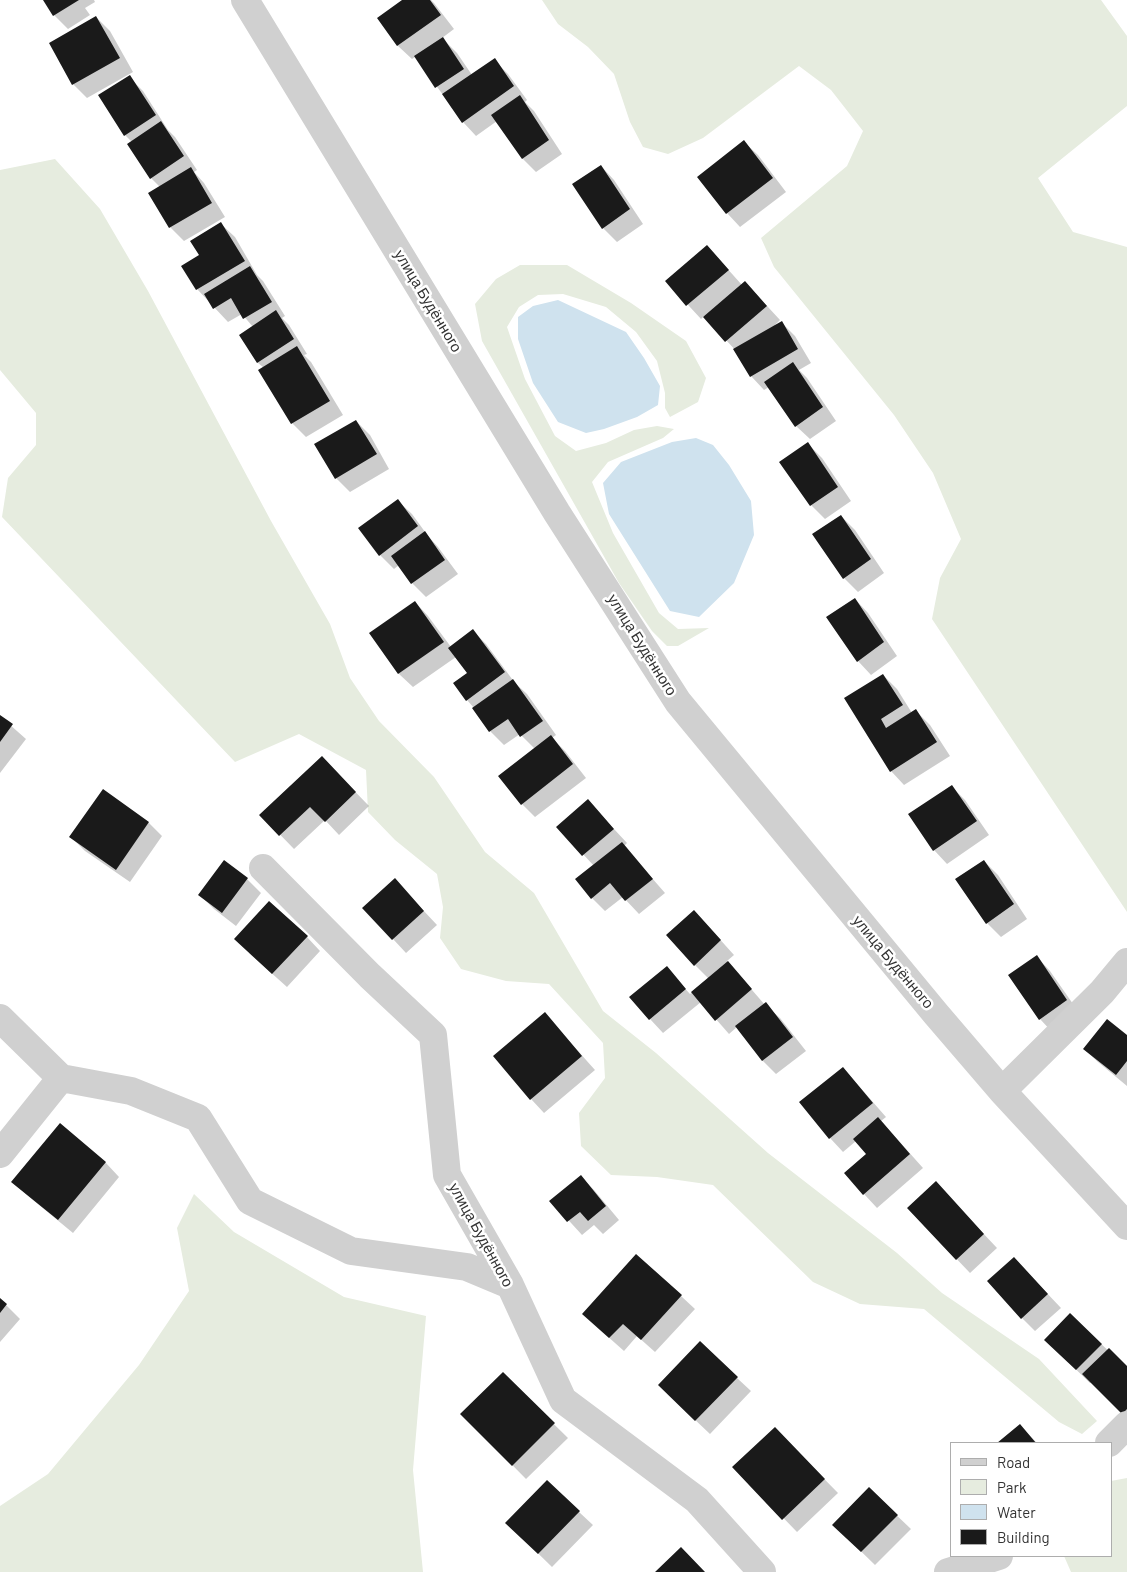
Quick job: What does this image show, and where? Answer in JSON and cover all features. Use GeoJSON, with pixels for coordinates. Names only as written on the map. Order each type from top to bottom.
{"type":"FeatureCollection","features":[{"type":"Feature","properties":{"kind":"street","name":"улица Будённого"},"geometry":{"type":"LineString","coordinates":[[245,0],[557,513],[678,702],[930,1007],[1002,1091],[1127,1226]]}},
{"type":"Feature","properties":{"kind":"street","name":"улица Будённого"},"geometry":{"type":"LineString","coordinates":[[263,868],[370,976],[433,1035],[447,1175],[510,1285],[563,1400],[697,1500],[762,1572]]}},
{"type":"Feature","properties":{"kind":"street"},"geometry":{"type":"LineString","coordinates":[[1002,1091],[1102,992],[1127,962]]}},
{"type":"Feature","properties":{"kind":"street"},"geometry":{"type":"LineString","coordinates":[[0,1018],[61,1078],[131,1091],[198,1118],[250,1201],[351,1251],[467,1267],[510,1285]]}},
{"type":"Feature","properties":{"kind":"street"},"geometry":{"type":"LineString","coordinates":[[0,1154],[61,1078]]}},
{"type":"Feature","properties":{"kind":"street"},"geometry":{"type":"LineString","coordinates":[[1110,1442],[1127,1425]]}},
{"type":"Feature","properties":{"kind":"street"},"geometry":{"type":"LineString","coordinates":[[948,1572],[996,1557]]}},
{"type":"Feature","properties":{"kind":"green space"},"geometry":{"type":"Polygon","coordinates":[[[542,0],[1101,0],[1127,36],[1127,106],[1038,178],[1073,232],[1127,247],[1127,912],[932,619],[940,578],[961,539],[933,473],[894,415],[774,267],[761,238],[847,166],[863,131],[831,90],[799,66],[703,138],[668,154],[643,147],[630,122],[614,74],[588,47],[558,24],[542,0]]]}},
{"type":"Feature","properties":{"kind":"green space"},"geometry":{"type":"Polygon","coordinates":[[[55,159],[100,209],[148,291],[271,521],[330,624],[350,678],[379,721],[434,777],[485,852],[534,893],[603,1011],[656,1053],[768,1153],[897,1253],[942,1293],[1039,1359],[1097,1421],[1082,1434],[1059,1422],[924,1309],[860,1304],[813,1282],[713,1185],[657,1177],[611,1175],[581,1146],[579,1113],[605,1078],[603,1043],[549,984],[506,981],[461,969],[440,938],[443,907],[437,874],[395,840],[368,812],[366,770],[299,734],[235,762],[2,517],[8,478],[36,445],[36,413],[0,370],[0,170],[55,159]]]}},
{"type":"Feature","properties":{"kind":"green space"},"geometry":{"type":"Polygon","coordinates":[[[520,265],[567,265],[631,303],[686,341],[706,378],[698,402],[670,417],[665,408],[665,393],[657,361],[636,332],[606,307],[563,294],[538,295],[519,307],[507,327],[525,379],[555,436],[576,451],[606,443],[634,430],[657,426],[674,429],[663,438],[608,462],[592,482],[613,533],[659,613],[678,629],[709,628],[678,646],[667,646],[652,631],[619,583],[482,341],[475,304],[496,279],[520,265]]]}},
{"type":"Feature","properties":{"kind":"green space"},"geometry":{"type":"Polygon","coordinates":[[[194,1194],[234,1232],[344,1297],[426,1316],[413,1470],[423,1572],[0,1572],[0,1506],[48,1474],[139,1365],[189,1291],[177,1228],[194,1194]]]}},
{"type":"Feature","properties":{"kind":"green space"},"geometry":{"type":"Polygon","coordinates":[[[1127,1478],[1127,1572],[1071,1572],[1064,1557],[1112,1557],[1112,1481],[1127,1478]]]}},
{"type":"Feature","properties":{"kind":"water"},"geometry":{"type":"Polygon","coordinates":[[[558,300],[626,332],[660,386],[658,405],[637,417],[604,429],[586,433],[558,422],[533,383],[518,339],[518,317],[533,306],[558,300]]]}},
{"type":"Feature","properties":{"kind":"water"},"geometry":{"type":"Polygon","coordinates":[[[696,438],[713,445],[729,465],[751,501],[754,535],[734,583],[699,617],[670,611],[609,514],[603,483],[621,462],[672,442],[696,438]]]}},
{"type":"Feature","properties":{"kind":"building"},"geometry":{"type":"Polygon","coordinates":[[[43,0],[79,0],[53,16],[43,0]]]}},
{"type":"Feature","properties":{"kind":"building"},"geometry":{"type":"Polygon","coordinates":[[[402,0],[430,0],[441,15],[397,46],[377,18],[402,0]]]}},
{"type":"Feature","properties":{"kind":"building"},"geometry":{"type":"Polygon","coordinates":[[[96,16],[120,58],[72,85],[49,43],[96,16]]]}},
{"type":"Feature","properties":{"kind":"building"},"geometry":{"type":"Polygon","coordinates":[[[443,37],[464,69],[435,88],[414,56],[443,37]]]}},
{"type":"Feature","properties":{"kind":"building"},"geometry":{"type":"Polygon","coordinates":[[[495,58],[514,86],[462,123],[442,94],[495,58]]]}},
{"type":"Feature","properties":{"kind":"building"},"geometry":{"type":"Polygon","coordinates":[[[130,75],[156,115],[124,136],[98,95],[130,75]]]}},
{"type":"Feature","properties":{"kind":"building"},"geometry":{"type":"Polygon","coordinates":[[[520,95],[549,140],[522,159],[491,115],[520,95]]]}},
{"type":"Feature","properties":{"kind":"building"},"geometry":{"type":"Polygon","coordinates":[[[161,121],[184,156],[150,179],[127,144],[161,121]]]}},
{"type":"Feature","properties":{"kind":"building"},"geometry":{"type":"Polygon","coordinates":[[[744,140],[773,178],[726,214],[697,177],[744,140]]]}},
{"type":"Feature","properties":{"kind":"building"},"geometry":{"type":"Polygon","coordinates":[[[601,165],[630,209],[602,229],[572,184],[601,165]]]}},
{"type":"Feature","properties":{"kind":"building"},"geometry":{"type":"Polygon","coordinates":[[[191,167],[212,203],[169,228],[148,193],[191,167]]]}},
{"type":"Feature","properties":{"kind":"building"},"geometry":{"type":"Polygon","coordinates":[[[221,222],[245,261],[196,290],[181,266],[199,255],[190,241],[221,222]]]}},
{"type":"Feature","properties":{"kind":"building"},"geometry":{"type":"Polygon","coordinates":[[[707,245],[729,270],[686,306],[665,281],[707,245]]]}},
{"type":"Feature","properties":{"kind":"building"},"geometry":{"type":"Polygon","coordinates":[[[250,266],[272,302],[243,319],[231,298],[213,309],[204,294],[250,266]]]}},
{"type":"Feature","properties":{"kind":"building"},"geometry":{"type":"Polygon","coordinates":[[[745,281],[767,306],[725,342],[703,317],[745,281]]]}},
{"type":"Feature","properties":{"kind":"building"},"geometry":{"type":"Polygon","coordinates":[[[276,310],[294,339],[257,363],[239,335],[276,310]]]}},
{"type":"Feature","properties":{"kind":"building"},"geometry":{"type":"Polygon","coordinates":[[[782,321],[798,349],[750,377],[733,349],[782,321]]]}},
{"type":"Feature","properties":{"kind":"building"},"geometry":{"type":"Polygon","coordinates":[[[297,346],[330,401],[291,424],[258,370],[297,346]]]}},
{"type":"Feature","properties":{"kind":"building"},"geometry":{"type":"Polygon","coordinates":[[[793,362],[823,407],[795,427],[764,382],[793,362]]]}},
{"type":"Feature","properties":{"kind":"building"},"geometry":{"type":"Polygon","coordinates":[[[356,420],[377,454],[335,479],[314,444],[356,420]]]}},
{"type":"Feature","properties":{"kind":"building"},"geometry":{"type":"Polygon","coordinates":[[[808,442],[838,487],[810,506],[779,462],[808,442]]]}},
{"type":"Feature","properties":{"kind":"building"},"geometry":{"type":"Polygon","coordinates":[[[398,499],[418,526],[379,556],[358,528],[398,499]]]}},
{"type":"Feature","properties":{"kind":"building"},"geometry":{"type":"Polygon","coordinates":[[[841,515],[871,559],[843,579],[812,534],[841,515]]]}},
{"type":"Feature","properties":{"kind":"building"},"geometry":{"type":"Polygon","coordinates":[[[425,531],[445,560],[411,584],[391,556],[425,531]]]}},
{"type":"Feature","properties":{"kind":"building"},"geometry":{"type":"Polygon","coordinates":[[[855,598],[884,642],[857,662],[826,617],[855,598]]]}},
{"type":"Feature","properties":{"kind":"building"},"geometry":{"type":"Polygon","coordinates":[[[415,601],[444,642],[398,674],[369,633],[415,601]]]}},
{"type":"Feature","properties":{"kind":"building"},"geometry":{"type":"Polygon","coordinates":[[[473,629],[505,672],[466,701],[453,683],[467,673],[448,648],[473,629]]]}},
{"type":"Feature","properties":{"kind":"building"},"geometry":{"type":"Polygon","coordinates":[[[883,674],[903,705],[881,719],[886,728],[916,709],[937,742],[890,772],[844,698],[883,674]]]}},
{"type":"Feature","properties":{"kind":"building"},"geometry":{"type":"Polygon","coordinates":[[[513,679],[543,721],[520,737],[508,719],[489,732],[472,708],[513,679]]]}},
{"type":"Feature","properties":{"kind":"building"},"geometry":{"type":"Polygon","coordinates":[[[0,715],[13,724],[0,742],[0,715]]]}},
{"type":"Feature","properties":{"kind":"building"},"geometry":{"type":"Polygon","coordinates":[[[551,735],[573,764],[521,805],[498,776],[551,735]]]}},
{"type":"Feature","properties":{"kind":"building"},"geometry":{"type":"Polygon","coordinates":[[[322,756],[356,792],[325,822],[310,807],[279,836],[259,815],[322,756]]]}},
{"type":"Feature","properties":{"kind":"building"},"geometry":{"type":"Polygon","coordinates":[[[952,785],[977,821],[933,851],[908,814],[952,785]]]}},
{"type":"Feature","properties":{"kind":"building"},"geometry":{"type":"Polygon","coordinates":[[[103,789],[149,822],[116,870],[69,837],[103,789]]]}},
{"type":"Feature","properties":{"kind":"building"},"geometry":{"type":"Polygon","coordinates":[[[588,799],[614,829],[582,856],[556,827],[588,799]]]}},
{"type":"Feature","properties":{"kind":"building"},"geometry":{"type":"Polygon","coordinates":[[[622,842],[653,879],[625,901],[610,883],[591,899],[575,879],[622,842]]]}},
{"type":"Feature","properties":{"kind":"building"},"geometry":{"type":"Polygon","coordinates":[[[224,860],[248,878],[222,913],[198,895],[224,860]]]}},
{"type":"Feature","properties":{"kind":"building"},"geometry":{"type":"Polygon","coordinates":[[[984,860],[1014,904],[986,924],[955,879],[984,860]]]}},
{"type":"Feature","properties":{"kind":"building"},"geometry":{"type":"Polygon","coordinates":[[[395,878],[424,911],[392,940],[362,908],[395,878]]]}},
{"type":"Feature","properties":{"kind":"building"},"geometry":{"type":"Polygon","coordinates":[[[269,901],[308,936],[272,974],[234,939],[269,901]]]}},
{"type":"Feature","properties":{"kind":"building"},"geometry":{"type":"Polygon","coordinates":[[[694,910],[721,940],[694,966],[666,935],[694,910]]]}},
{"type":"Feature","properties":{"kind":"building"},"geometry":{"type":"Polygon","coordinates":[[[1037,955],[1067,1000],[1039,1020],[1008,975],[1037,955]]]}},
{"type":"Feature","properties":{"kind":"building"},"geometry":{"type":"Polygon","coordinates":[[[728,961],[752,989],[715,1021],[691,992],[728,961]]]}},
{"type":"Feature","properties":{"kind":"building"},"geometry":{"type":"Polygon","coordinates":[[[667,966],[686,989],[649,1020],[629,997],[667,966]]]}},
{"type":"Feature","properties":{"kind":"building"},"geometry":{"type":"Polygon","coordinates":[[[766,1002],[793,1037],[762,1061],[735,1026],[766,1002]]]}},
{"type":"Feature","properties":{"kind":"building"},"geometry":{"type":"Polygon","coordinates":[[[545,1012],[582,1056],[530,1100],[493,1056],[545,1012]]]}},
{"type":"Feature","properties":{"kind":"building"},"geometry":{"type":"Polygon","coordinates":[[[1107,1019],[1127,1035],[1127,1061],[1116,1075],[1083,1049],[1107,1019]]]}},
{"type":"Feature","properties":{"kind":"building"},"geometry":{"type":"Polygon","coordinates":[[[843,1067],[873,1103],[829,1139],[799,1102],[843,1067]]]}},
{"type":"Feature","properties":{"kind":"building"},"geometry":{"type":"Polygon","coordinates":[[[878,1117],[910,1154],[863,1195],[844,1173],[866,1154],[853,1139],[878,1117]]]}},
{"type":"Feature","properties":{"kind":"building"},"geometry":{"type":"Polygon","coordinates":[[[60,1123],[106,1162],[58,1220],[11,1182],[60,1123]]]}},
{"type":"Feature","properties":{"kind":"building"},"geometry":{"type":"Polygon","coordinates":[[[581,1175],[606,1206],[588,1221],[580,1212],[567,1222],[549,1201],[581,1175]]]}},
{"type":"Feature","properties":{"kind":"building"},"geometry":{"type":"Polygon","coordinates":[[[936,1181],[984,1234],[956,1260],[907,1208],[936,1181]]]}},
{"type":"Feature","properties":{"kind":"building"},"geometry":{"type":"Polygon","coordinates":[[[636,1254],[682,1295],[641,1340],[623,1324],[609,1338],[582,1314],[636,1254]]]}},
{"type":"Feature","properties":{"kind":"building"},"geometry":{"type":"Polygon","coordinates":[[[1014,1257],[1048,1294],[1021,1319],[987,1281],[1014,1257]]]}},
{"type":"Feature","properties":{"kind":"building"},"geometry":{"type":"Polygon","coordinates":[[[0,1298],[7,1304],[0,1313],[0,1298]]]}},
{"type":"Feature","properties":{"kind":"building"},"geometry":{"type":"Polygon","coordinates":[[[1070,1313],[1102,1344],[1076,1370],[1044,1340],[1070,1313]]]}},
{"type":"Feature","properties":{"kind":"building"},"geometry":{"type":"Polygon","coordinates":[[[700,1341],[738,1377],[695,1421],[658,1385],[700,1341]]]}},
{"type":"Feature","properties":{"kind":"building"},"geometry":{"type":"Polygon","coordinates":[[[1109,1348],[1127,1366],[1127,1409],[1122,1414],[1082,1374],[1109,1348]]]}},
{"type":"Feature","properties":{"kind":"building"},"geometry":{"type":"Polygon","coordinates":[[[503,1372],[555,1423],[512,1466],[460,1414],[503,1372]]]}},
{"type":"Feature","properties":{"kind":"building"},"geometry":{"type":"Polygon","coordinates":[[[1020,1424],[1035,1442],[998,1442],[1020,1424]]]}},
{"type":"Feature","properties":{"kind":"building"},"geometry":{"type":"Polygon","coordinates":[[[775,1427],[825,1479],[782,1520],[732,1467],[775,1427]]]}},
{"type":"Feature","properties":{"kind":"building"},"geometry":{"type":"Polygon","coordinates":[[[547,1480],[580,1511],[538,1554],[505,1523],[547,1480]]]}},
{"type":"Feature","properties":{"kind":"building"},"geometry":{"type":"Polygon","coordinates":[[[869,1487],[898,1515],[861,1552],[832,1525],[869,1487]]]}},
{"type":"Feature","properties":{"kind":"building"},"geometry":{"type":"Polygon","coordinates":[[[681,1547],[705,1572],[655,1572],[681,1547]]]}}]}
